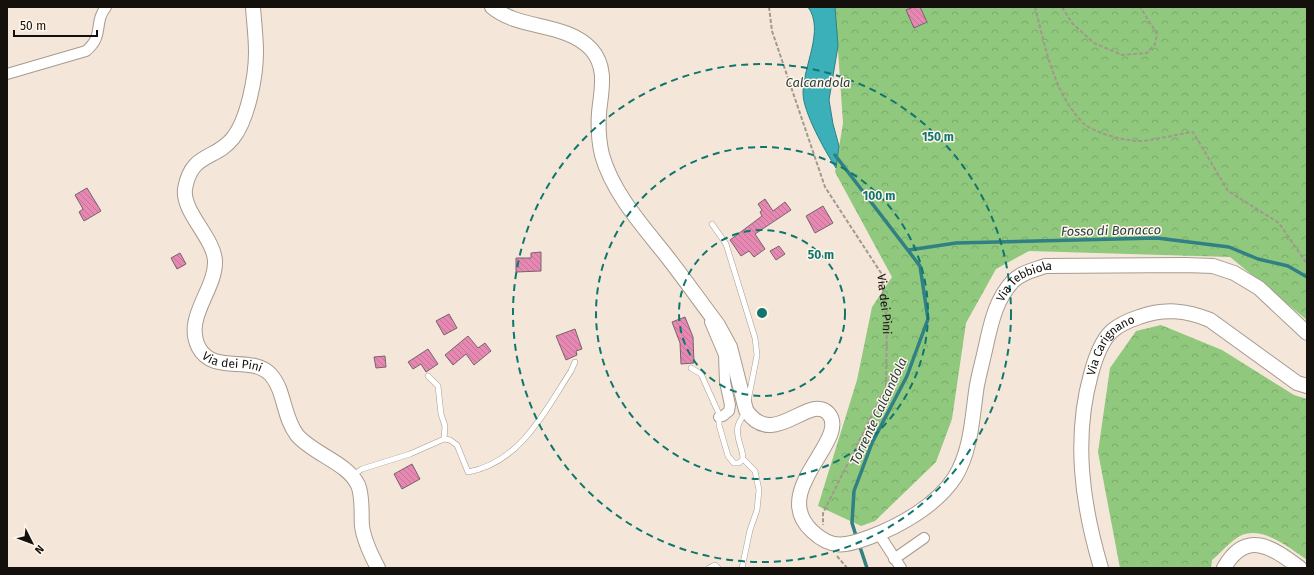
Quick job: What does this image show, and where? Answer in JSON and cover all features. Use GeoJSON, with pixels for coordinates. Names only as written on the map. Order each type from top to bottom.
{"type":"FeatureCollection","features":[{"type":"Feature","properties":{"kind":"main road","name":"Via dei Pini"},"geometry":{"type":"LineString","coordinates":[[253,7],[256,53],[249,104],[242,124],[232,140],[191,169],[185,192],[195,220],[212,247],[215,259],[215,272],[197,314],[195,329],[197,340],[199,348],[208,357],[216,362],[244,364],[258,367],[269,373],[276,382],[289,421],[297,435],[310,447],[352,475]]}},
{"type":"Feature","properties":{"kind":"main road"},"geometry":{"type":"LineString","coordinates":[[492,7],[503,14],[564,33],[582,41],[592,50],[600,62],[603,75],[599,137],[602,155],[612,182],[626,203],[718,324],[730,347],[746,410],[756,421],[768,425],[781,423],[807,411],[819,408],[824,410],[830,417],[831,429],[828,439],[806,478],[798,498],[798,510],[803,521],[824,541]]}},
{"type":"Feature","properties":{"kind":"main road","name":"Via Tebbiola"},"geometry":{"type":"LineString","coordinates":[[824,541],[838,546],[857,542],[880,533],[913,516],[936,498],[954,478],[967,452],[978,384],[993,315],[1002,295],[1014,280],[1025,273],[1045,266],[1213,266],[1234,273],[1259,288],[1307,333]]}},
{"type":"Feature","properties":{"kind":"main road","name":"Via Carignano"},"geometry":{"type":"LineString","coordinates":[[1101,568],[1090,530],[1081,474],[1082,427],[1087,388],[1095,359],[1112,331],[1128,320],[1149,313],[1177,310],[1195,314],[1210,320],[1297,383],[1307,386]]}},
{"type":"Feature","properties":{"kind":"main road"},"geometry":{"type":"LineString","coordinates":[[352,475],[360,487],[362,528],[370,553],[378,568]]}},
{"type":"Feature","properties":{"kind":"main road"},"geometry":{"type":"LineString","coordinates":[[1224,568],[1228,560],[1237,551],[1247,546],[1256,544],[1266,546],[1300,568]]}},
{"type":"Feature","properties":{"kind":"street"},"geometry":{"type":"LineString","coordinates":[[7,74],[86,51],[94,44],[98,37],[102,12],[106,7]]}},
{"type":"Feature","properties":{"kind":"street"},"geometry":{"type":"LineString","coordinates":[[701,302],[724,355],[725,382],[730,405],[729,411],[723,416],[719,417]]}},
{"type":"Feature","properties":{"kind":"street"},"geometry":{"type":"LineString","coordinates":[[880,533],[894,559],[901,568]]}},
{"type":"Feature","properties":{"kind":"street"},"geometry":{"type":"LineString","coordinates":[[894,559],[924,538]]}},
{"type":"Feature","properties":{"kind":"lane"},"geometry":{"type":"LineString","coordinates":[[712,224],[726,244],[755,338],[757,355],[746,410],[738,426],[738,440],[743,450],[743,459],[755,471],[759,490],[758,510],[750,530],[742,568]]}},
{"type":"Feature","properties":{"kind":"lane"},"geometry":{"type":"LineString","coordinates":[[352,475],[362,469],[410,454],[444,439],[450,440],[457,445],[468,472],[483,470],[515,448],[530,435],[571,371],[575,362]]}},
{"type":"Feature","properties":{"kind":"lane"},"geometry":{"type":"LineString","coordinates":[[691,368],[701,374],[719,417],[719,425],[728,456],[734,463],[739,463],[743,459]]}},
{"type":"Feature","properties":{"kind":"lane"},"geometry":{"type":"LineString","coordinates":[[428,376],[438,386],[441,414],[445,426],[444,439]]}},
{"type":"Feature","properties":{"kind":"lane"},"geometry":{"type":"LineString","coordinates":[[709,568],[716,565],[718,568]]}},
{"type":"Feature","properties":{"kind":"path","name":"Via dei Pini"},"geometry":{"type":"LineString","coordinates":[[769,7],[772,31],[825,187],[881,273],[887,323],[886,387],[823,513],[824,541]]}},
{"type":"Feature","properties":{"kind":"path"},"geometry":{"type":"LineString","coordinates":[[1035,7],[1048,57],[1062,93],[1082,123],[1107,135],[1137,141],[1193,132],[1228,191],[1279,223],[1307,264]]}},
{"type":"Feature","properties":{"kind":"path"},"geometry":{"type":"LineString","coordinates":[[1062,7],[1072,24],[1094,42],[1122,55],[1147,53],[1155,44],[1156,34],[1140,7]]}},
{"type":"Feature","properties":{"kind":"green space"},"geometry":{"type":"Polygon","coordinates":[[[835,7],[1307,7],[1307,320],[1230,257],[1029,251],[996,269],[966,323],[952,419],[936,462],[875,521],[861,526],[818,506],[857,380],[872,307],[892,277],[835,172],[843,123],[835,7]]]}},
{"type":"Feature","properties":{"kind":"green space"},"geometry":{"type":"Polygon","coordinates":[[[1161,325],[1222,350],[1294,395],[1307,399],[1307,560],[1275,539],[1257,533],[1248,533],[1236,538],[1212,560],[1211,568],[1120,568],[1098,452],[1110,368],[1136,331],[1161,325]]]}},
{"type":"Feature","properties":{"kind":"water","name":"Calcandola"},"geometry":{"type":"Polygon","coordinates":[[[808,7],[835,7],[838,46],[829,100],[839,146],[836,168],[815,131],[804,101],[804,82],[814,37],[813,16],[808,7]]]}},
{"type":"Feature","properties":{"kind":"building"},"geometry":{"type":"Polygon","coordinates":[[[914,7],[920,7],[927,22],[914,28],[906,10],[914,7]]]}},
{"type":"Feature","properties":{"kind":"building"},"geometry":{"type":"Polygon","coordinates":[[[87,188],[101,211],[84,221],[79,212],[83,209],[75,195],[87,188]]]}},
{"type":"Feature","properties":{"kind":"building"},"geometry":{"type":"Polygon","coordinates":[[[765,199],[773,211],[785,202],[791,210],[755,234],[765,249],[754,257],[749,251],[741,256],[730,240],[762,216],[760,212],[762,210],[758,204],[765,199]]]}},
{"type":"Feature","properties":{"kind":"building"},"geometry":{"type":"Polygon","coordinates":[[[823,206],[833,223],[815,233],[806,216],[823,206]]]}},
{"type":"Feature","properties":{"kind":"building"},"geometry":{"type":"Polygon","coordinates":[[[779,246],[785,254],[776,260],[770,251],[779,246]]]}},
{"type":"Feature","properties":{"kind":"building"},"geometry":{"type":"Polygon","coordinates":[[[541,252],[541,271],[516,272],[516,258],[531,258],[531,253],[541,252]]]}},
{"type":"Feature","properties":{"kind":"building"},"geometry":{"type":"Polygon","coordinates":[[[180,253],[186,264],[177,269],[171,258],[180,253]]]}},
{"type":"Feature","properties":{"kind":"building"},"geometry":{"type":"Polygon","coordinates":[[[449,314],[457,328],[444,335],[436,321],[449,314]]]}},
{"type":"Feature","properties":{"kind":"building"},"geometry":{"type":"Polygon","coordinates":[[[685,317],[693,337],[694,363],[681,364],[680,343],[672,322],[685,317]]]}},
{"type":"Feature","properties":{"kind":"building"},"geometry":{"type":"Polygon","coordinates":[[[575,329],[582,349],[576,351],[577,355],[566,360],[556,336],[575,329]]]}},
{"type":"Feature","properties":{"kind":"building"},"geometry":{"type":"Polygon","coordinates":[[[468,336],[478,348],[485,343],[491,351],[474,365],[466,354],[453,365],[445,355],[468,336]]]}},
{"type":"Feature","properties":{"kind":"building"},"geometry":{"type":"Polygon","coordinates":[[[428,349],[438,364],[426,372],[421,364],[413,369],[408,362],[428,349]]]}},
{"type":"Feature","properties":{"kind":"building"},"geometry":{"type":"Polygon","coordinates":[[[385,356],[386,367],[376,368],[374,357],[385,356]]]}},
{"type":"Feature","properties":{"kind":"building"},"geometry":{"type":"Polygon","coordinates":[[[412,464],[420,479],[402,489],[394,474],[412,464]]]}},
{"type":"Feature","properties":{"kind":"waterway","name":"Torrente Calcandola"},"geometry":{"type":"LineString","coordinates":[[835,155],[920,266],[928,319],[907,376],[872,443],[854,491],[852,523],[857,539]]}},
{"type":"Feature","properties":{"kind":"waterway","name":"Fosso di Bonacco"},"geometry":{"type":"LineString","coordinates":[[909,250],[956,243],[1157,238],[1229,247],[1258,259],[1288,266],[1307,277]]}},
{"type":"Feature","properties":{"kind":"waterway","name":"Torrente Calcandola"},"geometry":{"type":"LineString","coordinates":[[859,544],[867,568]]}}]}
